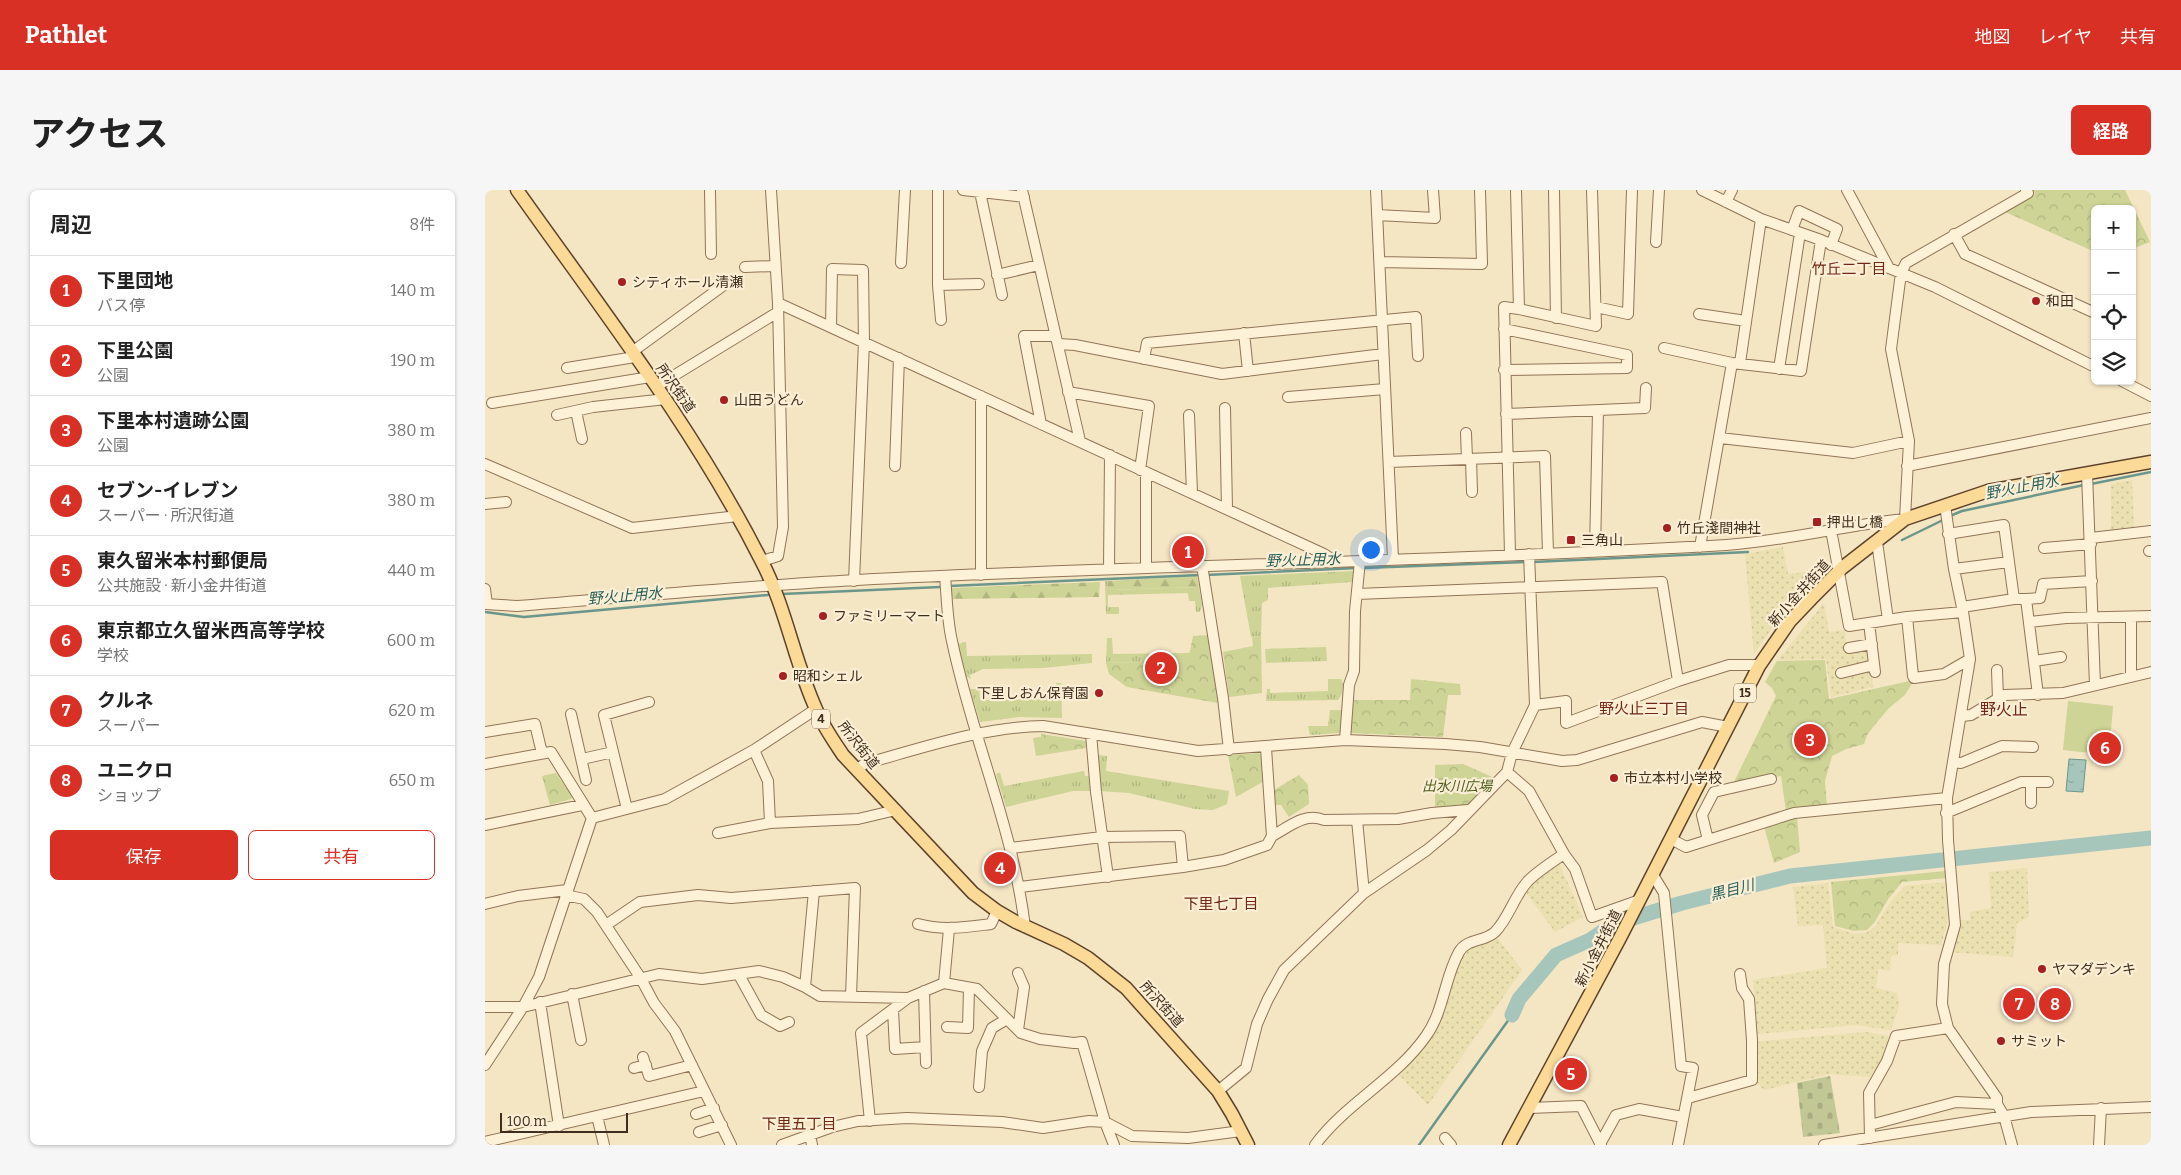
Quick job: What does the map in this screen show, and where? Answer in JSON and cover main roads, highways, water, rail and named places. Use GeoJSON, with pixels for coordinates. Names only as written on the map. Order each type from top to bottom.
{"type":"FeatureCollection","features":[{"type":"Feature","properties":{"kind":"main road","name":"所沢街道"},"geometry":{"type":"LineString","coordinates":[[517,190],[680,419],[738,516],[773,586],[816,709],[830,736],[857,770],[973,893],[997,911],[1025,927],[1064,944],[1088,958],[1120,982],[1218,1090],[1248,1145]]}},
{"type":"Feature","properties":{"kind":"main road","name":"新小金井街道"},"geometry":{"type":"LineString","coordinates":[[1509,1145],[1621,938],[1760,664],[1790,621],[1838,572],[1905,519],[1946,514],[1988,491],[2087,482],[2151,462]]}},
{"type":"Feature","properties":{"kind":"water"},"geometry":{"type":"Polygon","coordinates":[[[2069,759],[2086,760],[2083,792],[2066,791],[2069,759]]]}},
{"type":"Feature","properties":{"kind":"waterway","name":"野火止用水"},"geometry":{"type":"LineString","coordinates":[[2091,484],[2151,472]]}},
{"type":"Feature","properties":{"kind":"waterway","name":"野火止用水"},"geometry":{"type":"LineString","coordinates":[[1950,516],[1962,511],[2084,485]]}},
{"type":"Feature","properties":{"kind":"waterway","name":"野火止用水"},"geometry":{"type":"LineString","coordinates":[[1902,540],[1943,520]]}},
{"type":"Feature","properties":{"kind":"waterway","name":"野火止用水"},"geometry":{"type":"LineString","coordinates":[[1533,562],[1748,552]]}},
{"type":"Feature","properties":{"kind":"waterway","name":"野火止用水"},"geometry":{"type":"LineString","coordinates":[[1363,568],[1527,562]]}},
{"type":"Feature","properties":{"kind":"waterway","name":"野火止用水"},"geometry":{"type":"LineString","coordinates":[[1205,575],[1357,568]]}},
{"type":"Feature","properties":{"kind":"waterway","name":"野火止用水"},"geometry":{"type":"LineString","coordinates":[[949,586],[1200,575]]}},
{"type":"Feature","properties":{"kind":"waterway","name":"野火止用水"},"geometry":{"type":"LineString","coordinates":[[782,594],[940,587]]}},
{"type":"Feature","properties":{"kind":"waterway","name":"野火止用水"},"geometry":{"type":"LineString","coordinates":[[485,612],[524,617],[768,595]]}},
{"type":"Feature","properties":{"kind":"waterway","name":"黒目川"},"geometry":{"type":"LineString","coordinates":[[1512,1015],[1519,999],[1556,955],[1590,940],[1614,924],[1682,903],[1790,876],[2151,838]]}},
{"type":"Feature","properties":{"kind":"waterway","name":"黒目川"},"geometry":{"type":"LineString","coordinates":[[1419,1145],[1512,1015]]}},
{"type":"Feature","properties":{"kind":"place","name":"シティホール清瀬"},"geometry":{"type":"Point","coordinates":[622,282]}},
{"type":"Feature","properties":{"kind":"place","name":"和田"},"geometry":{"type":"Point","coordinates":[2036,301]}},
{"type":"Feature","properties":{"kind":"place","name":"山田うどん"},"geometry":{"type":"Point","coordinates":[724,400]}},
{"type":"Feature","properties":{"kind":"place","name":"押出し橋"},"geometry":{"type":"Point","coordinates":[1817,522]}},
{"type":"Feature","properties":{"kind":"place","name":"竹丘淺間神社"},"geometry":{"type":"Point","coordinates":[1667,528]}},
{"type":"Feature","properties":{"kind":"place","name":"三角山"},"geometry":{"type":"Point","coordinates":[1571,540]}},
{"type":"Feature","properties":{"kind":"place","name":"下里団地"},"geometry":{"type":"Point","coordinates":[1188,552]}},
{"type":"Feature","properties":{"kind":"place","name":"ファミリーマート"},"geometry":{"type":"Point","coordinates":[823,616]}},
{"type":"Feature","properties":{"kind":"place","name":"下里公園"},"geometry":{"type":"Point","coordinates":[1161,668]}},
{"type":"Feature","properties":{"kind":"place","name":"昭和シェル"},"geometry":{"type":"Point","coordinates":[783,676]}},
{"type":"Feature","properties":{"kind":"place","name":"下里しおん保育園"},"geometry":{"type":"Point","coordinates":[1099,693]}},
{"type":"Feature","properties":{"kind":"place","name":"下里本村遺跡公園"},"geometry":{"type":"Point","coordinates":[1810,740]}},
{"type":"Feature","properties":{"kind":"place","name":"東京都立久留米西高等学校"},"geometry":{"type":"Point","coordinates":[2105,748]}},
{"type":"Feature","properties":{"kind":"place","name":"市立本村小学校"},"geometry":{"type":"Point","coordinates":[1614,778]}},
{"type":"Feature","properties":{"kind":"place","name":"セブン-イレブン"},"geometry":{"type":"Point","coordinates":[1000,868]}},
{"type":"Feature","properties":{"kind":"place","name":"ヤマダデンキ"},"geometry":{"type":"Point","coordinates":[2042,969]}},
{"type":"Feature","properties":{"kind":"place","name":"クルネ"},"geometry":{"type":"Point","coordinates":[2019,1004]}},
{"type":"Feature","properties":{"kind":"place","name":"ユニクロ"},"geometry":{"type":"Point","coordinates":[2055,1004]}},
{"type":"Feature","properties":{"kind":"place","name":"サミット"},"geometry":{"type":"Point","coordinates":[2001,1041]}},
{"type":"Feature","properties":{"kind":"place","name":"東久留米本村郵便局"},"geometry":{"type":"Point","coordinates":[1571,1074]}},
{"type":"Feature","properties":{"kind":"district","name":"竹丘二丁目"},"geometry":{"type":"Point","coordinates":[1849,269]}},
{"type":"Feature","properties":{"kind":"district","name":"野火止三丁目"},"geometry":{"type":"Point","coordinates":[1644,709]}},
{"type":"Feature","properties":{"kind":"district","name":"野火止"},"geometry":{"type":"Point","coordinates":[2004,709]}},
{"type":"Feature","properties":{"kind":"district","name":"下里七丁目"},"geometry":{"type":"Point","coordinates":[1221,904]}},
{"type":"Feature","properties":{"kind":"district","name":"下里五丁目"},"geometry":{"type":"Point","coordinates":[799,1124]}},
{"type":"Feature","properties":{"kind":"park label","name":"出水川広場"},"geometry":{"type":"Point","coordinates":[1457,786]}}]}
